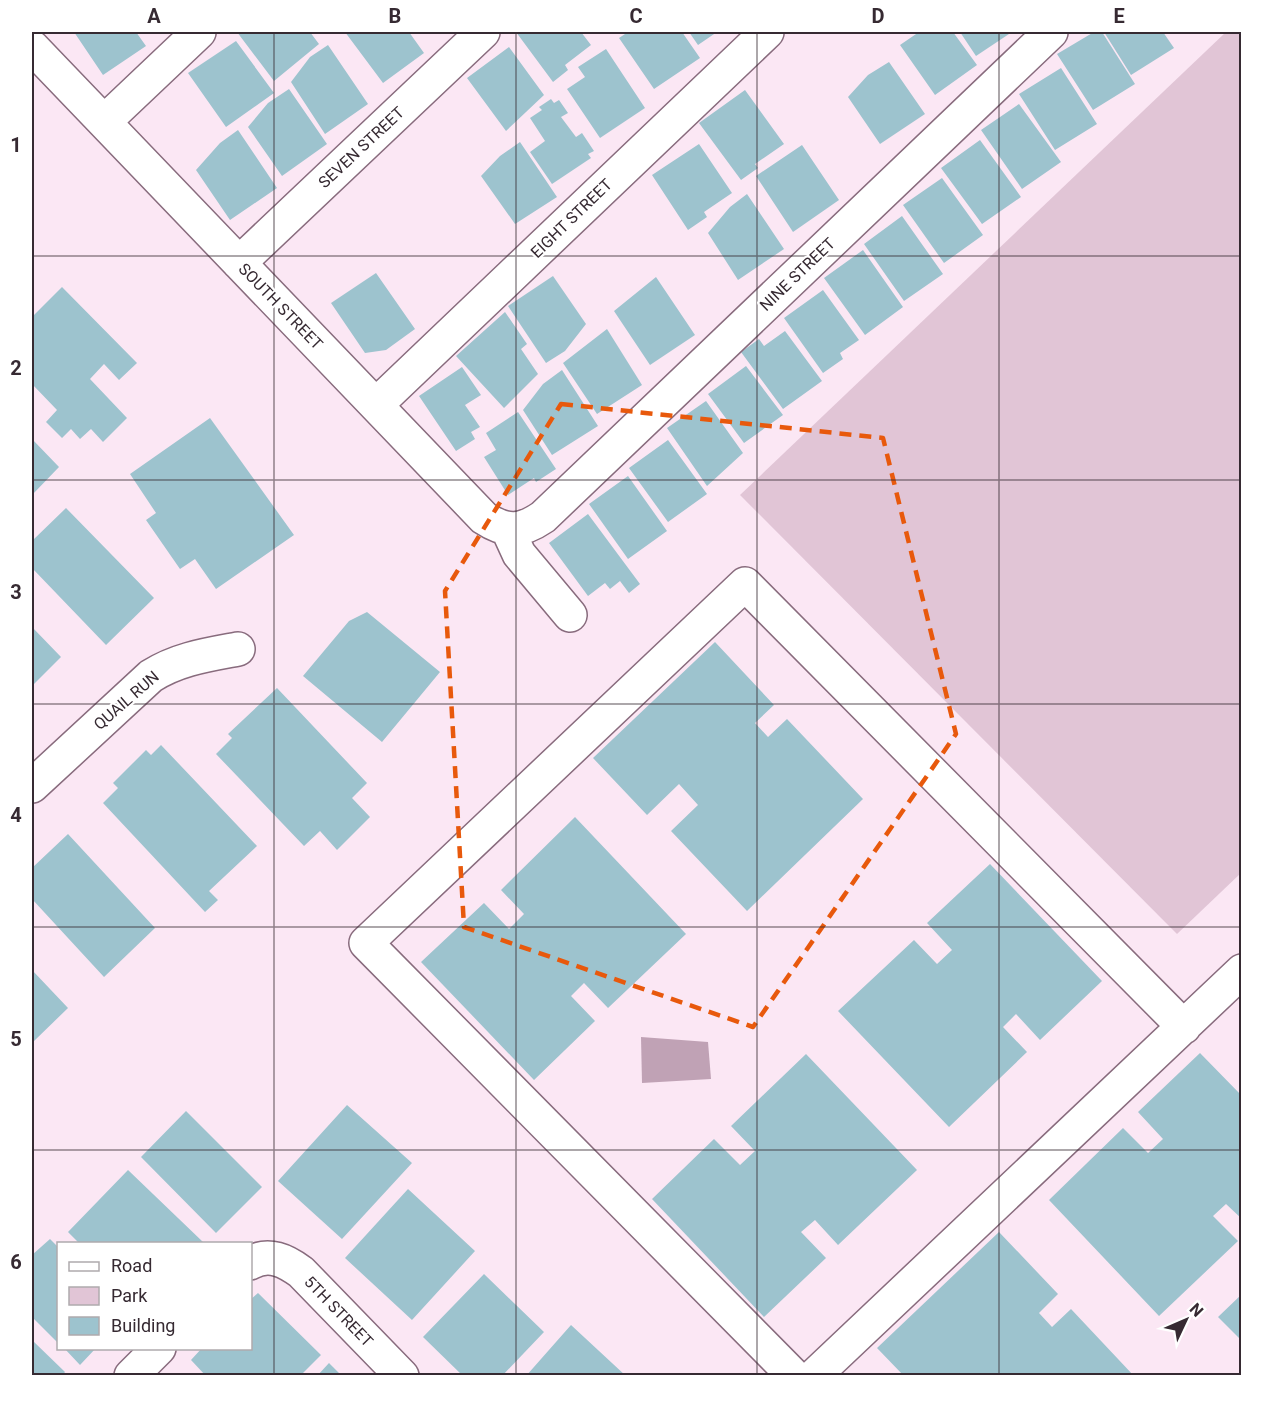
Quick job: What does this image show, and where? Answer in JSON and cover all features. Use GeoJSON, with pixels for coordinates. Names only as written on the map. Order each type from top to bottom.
{"type":"FeatureCollection","features":[{"type":"Feature","properties":{"kind":"lane"},"geometry":{"type":"LineString","coordinates":[[104,122],[199,32]]}},
{"type":"Feature","properties":{"kind":"lane","name":"SEVEN STREET"},"geometry":{"type":"LineString","coordinates":[[239,263],[483,32]]}},
{"type":"Feature","properties":{"kind":"lane","name":"EIGHT STREET"},"geometry":{"type":"LineString","coordinates":[[376,405],[767,32]]}},
{"type":"Feature","properties":{"kind":"lane","name":"NINE STREET"},"geometry":{"type":"LineString","coordinates":[[508,530],[521,529],[543,517],[1051,32]]}},
{"type":"Feature","properties":{"kind":"lane","name":"SOUTH STREET"},"geometry":{"type":"LineString","coordinates":[[32,47],[484,518],[508,530]]}},
{"type":"Feature","properties":{"kind":"lane"},"geometry":{"type":"LineString","coordinates":[[508,530],[519,554],[570,615]]}},
{"type":"Feature","properties":{"kind":"lane"},"geometry":{"type":"LineString","coordinates":[[794,1376],[366,943],[745,584],[1184,1027]]}},
{"type":"Feature","properties":{"kind":"lane","name":"QUAIL RUN"},"geometry":{"type":"LineString","coordinates":[[32,786],[151,676],[169,665],[188,658],[238,649]]}},
{"type":"Feature","properties":{"kind":"lane"},"geometry":{"type":"LineString","coordinates":[[814,1376],[1242,971]]}},
{"type":"Feature","properties":{"kind":"lane","name":"5TH STREET"},"geometry":{"type":"LineString","coordinates":[[260,1260],[287,1262],[301,1272],[402,1376]]}},
{"type":"Feature","properties":{"kind":"lane"},"geometry":{"type":"LineString","coordinates":[[130,1376],[157,1350]]}},
{"type":"Feature","properties":{"kind":"highlighted area"},"geometry":{"type":"Polygon","coordinates":[[[561,404],[883,438],[956,734],[753,1027],[464,927],[445,591],[561,404]]]}},
{"type":"Feature","properties":{"kind":"green space"},"geometry":{"type":"Polygon","coordinates":[[[1226,32],[1242,32],[1241,873],[1177,934],[740,495],[1226,32]]]}},
{"type":"Feature","properties":{"kind":"shaded area"},"geometry":{"type":"Polygon","coordinates":[[[641,1037],[708,1042],[711,1079],[642,1083],[641,1037]]]}},
{"type":"Feature","properties":{"kind":"building"},"geometry":{"type":"Polygon","coordinates":[[[74,32],[136,32],[146,46],[103,75],[74,32]]]}},
{"type":"Feature","properties":{"kind":"building"},"geometry":{"type":"Polygon","coordinates":[[[237,32],[310,32],[319,44],[274,81],[237,32]]]}},
{"type":"Feature","properties":{"kind":"building"},"geometry":{"type":"Polygon","coordinates":[[[345,32],[409,32],[424,53],[383,83],[345,32]]]}},
{"type":"Feature","properties":{"kind":"building"},"geometry":{"type":"Polygon","coordinates":[[[516,32],[581,32],[591,45],[565,65],[568,70],[553,82],[516,32]]]}},
{"type":"Feature","properties":{"kind":"building"},"geometry":{"type":"Polygon","coordinates":[[[628,32],[682,32],[700,58],[654,89],[619,38],[628,32]]]}},
{"type":"Feature","properties":{"kind":"building"},"geometry":{"type":"Polygon","coordinates":[[[689,32],[717,32],[698,45],[689,32]]]}},
{"type":"Feature","properties":{"kind":"building"},"geometry":{"type":"Polygon","coordinates":[[[919,32],[953,32],[977,65],[935,95],[900,45],[919,32]]]}},
{"type":"Feature","properties":{"kind":"building"},"geometry":{"type":"Polygon","coordinates":[[[960,32],[1012,32],[976,56],[960,32]]]}},
{"type":"Feature","properties":{"kind":"building"},"geometry":{"type":"Polygon","coordinates":[[[1094,32],[1102,32],[1135,84],[1093,110],[1057,54],[1094,32]]]}},
{"type":"Feature","properties":{"kind":"building"},"geometry":{"type":"Polygon","coordinates":[[[1104,32],[1163,32],[1174,48],[1131,75],[1104,32]]]}},
{"type":"Feature","properties":{"kind":"building"},"geometry":{"type":"Polygon","coordinates":[[[236,41],[274,93],[226,127],[188,73],[236,41]]]}},
{"type":"Feature","properties":{"kind":"building"},"geometry":{"type":"Polygon","coordinates":[[[328,45],[368,104],[325,134],[291,82],[310,57],[328,45]]]}},
{"type":"Feature","properties":{"kind":"building"},"geometry":{"type":"Polygon","coordinates":[[[509,47],[544,95],[506,131],[467,78],[509,47]]]}},
{"type":"Feature","properties":{"kind":"building"},"geometry":{"type":"Polygon","coordinates":[[[606,49],[645,108],[600,138],[567,89],[585,77],[578,67],[606,49]]]}},
{"type":"Feature","properties":{"kind":"building"},"geometry":{"type":"Polygon","coordinates":[[[889,62],[925,114],[880,144],[848,97],[868,75],[889,62]]]}},
{"type":"Feature","properties":{"kind":"building"},"geometry":{"type":"Polygon","coordinates":[[[1061,68],[1097,124],[1055,150],[1019,94],[1061,68]]]}},
{"type":"Feature","properties":{"kind":"building"},"geometry":{"type":"Polygon","coordinates":[[[289,89],[327,144],[282,176],[248,127],[268,103],[289,89]]]}},
{"type":"Feature","properties":{"kind":"building"},"geometry":{"type":"Polygon","coordinates":[[[745,90],[784,144],[755,164],[758,168],[741,180],[699,123],[745,90]]]}},
{"type":"Feature","properties":{"kind":"building"},"geometry":{"type":"Polygon","coordinates":[[[551,99],[554,103],[559,100],[568,113],[561,117],[576,137],[582,133],[594,151],[588,154],[591,158],[552,184],[530,152],[545,141],[530,118],[542,110],[539,107],[551,99]]]}},
{"type":"Feature","properties":{"kind":"building"},"geometry":{"type":"Polygon","coordinates":[[[1019,104],[1061,162],[1022,189],[981,130],[1019,104]]]}},
{"type":"Feature","properties":{"kind":"building"},"geometry":{"type":"Polygon","coordinates":[[[238,130],[277,188],[230,220],[196,170],[220,143],[238,130]]]}},
{"type":"Feature","properties":{"kind":"building"},"geometry":{"type":"Polygon","coordinates":[[[980,140],[1021,197],[982,224],[941,168],[980,140]]]}},
{"type":"Feature","properties":{"kind":"building"},"geometry":{"type":"Polygon","coordinates":[[[520,142],[557,197],[515,224],[481,176],[500,156],[520,142]]]}},
{"type":"Feature","properties":{"kind":"building"},"geometry":{"type":"Polygon","coordinates":[[[699,144],[732,193],[704,212],[707,217],[688,230],[652,175],[699,144]]]}},
{"type":"Feature","properties":{"kind":"building"},"geometry":{"type":"Polygon","coordinates":[[[802,145],[839,200],[793,232],[756,176],[802,145]]]}},
{"type":"Feature","properties":{"kind":"building"},"geometry":{"type":"Polygon","coordinates":[[[942,178],[983,235],[944,263],[903,205],[942,178]]]}},
{"type":"Feature","properties":{"kind":"building"},"geometry":{"type":"Polygon","coordinates":[[[747,194],[784,249],[738,280],[708,233],[730,207],[747,194]]]}},
{"type":"Feature","properties":{"kind":"building"},"geometry":{"type":"Polygon","coordinates":[[[902,216],[943,274],[904,301],[864,244],[902,216]]]}},
{"type":"Feature","properties":{"kind":"building"},"geometry":{"type":"Polygon","coordinates":[[[863,250],[903,307],[865,335],[824,278],[863,250]]]}},
{"type":"Feature","properties":{"kind":"building"},"geometry":{"type":"Polygon","coordinates":[[[376,273],[415,329],[386,350],[365,353],[331,303],[376,273]]]}},
{"type":"Feature","properties":{"kind":"building"},"geometry":{"type":"Polygon","coordinates":[[[553,276],[586,324],[565,351],[546,363],[508,306],[553,276]]]}},
{"type":"Feature","properties":{"kind":"building"},"geometry":{"type":"Polygon","coordinates":[[[656,277],[695,335],[650,365],[614,311],[656,277]]]}},
{"type":"Feature","properties":{"kind":"building"},"geometry":{"type":"Polygon","coordinates":[[[62,287],[137,363],[119,380],[104,364],[90,379],[127,418],[103,442],[91,429],[80,439],[71,429],[62,438],[46,422],[57,410],[32,384],[32,317],[62,287]]]}},
{"type":"Feature","properties":{"kind":"building"},"geometry":{"type":"Polygon","coordinates":[[[823,290],[859,340],[840,353],[843,359],[823,373],[784,318],[823,290]]]}},
{"type":"Feature","properties":{"kind":"building"},"geometry":{"type":"Polygon","coordinates":[[[505,312],[527,344],[521,349],[538,374],[504,408],[456,356],[505,312]]]}},
{"type":"Feature","properties":{"kind":"building"},"geometry":{"type":"Polygon","coordinates":[[[607,329],[642,385],[597,414],[563,363],[607,329]]]}},
{"type":"Feature","properties":{"kind":"building"},"geometry":{"type":"Polygon","coordinates":[[[785,331],[822,381],[783,409],[741,352],[759,339],[764,346],[785,331]]]}},
{"type":"Feature","properties":{"kind":"building"},"geometry":{"type":"Polygon","coordinates":[[[746,366],[783,415],[744,443],[708,394],[746,366]]]}},
{"type":"Feature","properties":{"kind":"building"},"geometry":{"type":"Polygon","coordinates":[[[462,367],[481,395],[465,405],[480,427],[471,432],[475,439],[456,451],[419,396],[462,367]]]}},
{"type":"Feature","properties":{"kind":"building"},"geometry":{"type":"Polygon","coordinates":[[[562,370],[598,426],[552,455],[523,410],[543,384],[562,370]]]}},
{"type":"Feature","properties":{"kind":"building"},"geometry":{"type":"Polygon","coordinates":[[[706,401],[743,453],[707,486],[667,428],[706,401]]]}},
{"type":"Feature","properties":{"kind":"building"},"geometry":{"type":"Polygon","coordinates":[[[518,412],[556,469],[536,482],[534,478],[508,495],[484,457],[496,450],[486,433],[518,412]]]}},
{"type":"Feature","properties":{"kind":"building"},"geometry":{"type":"Polygon","coordinates":[[[210,418],[294,535],[216,589],[195,559],[180,569],[146,520],[156,513],[130,474],[210,418]]]}},
{"type":"Feature","properties":{"kind":"building"},"geometry":{"type":"Polygon","coordinates":[[[32,439],[59,467],[32,495],[32,439]]]}},
{"type":"Feature","properties":{"kind":"building"},"geometry":{"type":"Polygon","coordinates":[[[668,440],[707,494],[668,522],[629,468],[668,440]]]}},
{"type":"Feature","properties":{"kind":"building"},"geometry":{"type":"Polygon","coordinates":[[[628,476],[667,531],[628,559],[589,504],[628,476]]]}},
{"type":"Feature","properties":{"kind":"building"},"geometry":{"type":"Polygon","coordinates":[[[66,508],[154,598],[106,645],[32,568],[32,541],[66,508]]]}},
{"type":"Feature","properties":{"kind":"building"},"geometry":{"type":"Polygon","coordinates":[[[588,514],[640,584],[629,593],[620,581],[610,589],[605,583],[588,596],[549,543],[588,514]]]}},
{"type":"Feature","properties":{"kind":"building"},"geometry":{"type":"Polygon","coordinates":[[[367,612],[440,672],[382,742],[303,676],[349,621],[367,612]]]}},
{"type":"Feature","properties":{"kind":"building"},"geometry":{"type":"Polygon","coordinates":[[[32,627],[61,657],[32,686],[32,627]]]}},
{"type":"Feature","properties":{"kind":"building"},"geometry":{"type":"Polygon","coordinates":[[[715,642],[774,705],[755,723],[768,737],[787,719],[863,799],[747,911],[671,831],[698,805],[679,784],[647,815],[593,758],[715,642]]]}},
{"type":"Feature","properties":{"kind":"building"},"geometry":{"type":"Polygon","coordinates":[[[277,688],[367,783],[352,798],[370,817],[337,850],[320,831],[304,846],[216,754],[232,738],[228,734],[277,688]]]}},
{"type":"Feature","properties":{"kind":"building"},"geometry":{"type":"Polygon","coordinates":[[[161,745],[257,846],[209,891],[218,900],[205,912],[103,803],[118,788],[113,783],[146,750],[151,755],[161,745]]]}},
{"type":"Feature","properties":{"kind":"building"},"geometry":{"type":"Polygon","coordinates":[[[575,817],[686,934],[608,1008],[584,983],[571,996],[595,1021],[534,1080],[421,962],[484,903],[509,929],[524,914],[501,890],[575,817]]]}},
{"type":"Feature","properties":{"kind":"building"},"geometry":{"type":"Polygon","coordinates":[[[68,834],[155,928],[104,977],[32,899],[32,868],[68,834]]]}},
{"type":"Feature","properties":{"kind":"building"},"geometry":{"type":"Polygon","coordinates":[[[990,864],[1102,981],[1040,1040],[1016,1014],[1003,1027],[1027,1052],[949,1127],[838,1011],[914,940],[937,964],[952,950],[927,923],[990,864]]]}},
{"type":"Feature","properties":{"kind":"building"},"geometry":{"type":"Polygon","coordinates":[[[32,970],[68,1008],[32,1043],[32,970]]]}},
{"type":"Feature","properties":{"kind":"building"},"geometry":{"type":"Polygon","coordinates":[[[1200,1053],[1242,1096],[1242,1219],[1226,1204],[1213,1216],[1238,1241],[1159,1316],[1049,1200],[1123,1128],[1148,1153],[1163,1139],[1138,1112],[1200,1053]]]}},
{"type":"Feature","properties":{"kind":"building"},"geometry":{"type":"Polygon","coordinates":[[[806,1054],[917,1170],[838,1245],[815,1220],[801,1232],[826,1258],[764,1317],[652,1199],[714,1139],[740,1165],[755,1151],[731,1126],[806,1054]]]}},
{"type":"Feature","properties":{"kind":"building"},"geometry":{"type":"Polygon","coordinates":[[[347,1105],[412,1163],[342,1239],[278,1181],[347,1105]]]}},
{"type":"Feature","properties":{"kind":"building"},"geometry":{"type":"Polygon","coordinates":[[[186,1111],[262,1187],[216,1233],[141,1157],[186,1111]]]}},
{"type":"Feature","properties":{"kind":"building"},"geometry":{"type":"Polygon","coordinates":[[[128,1170],[203,1242],[78,1242],[68,1232],[128,1170]]]}},
{"type":"Feature","properties":{"kind":"building"},"geometry":{"type":"Polygon","coordinates":[[[408,1189],[475,1251],[412,1320],[345,1258],[408,1189]]]}},
{"type":"Feature","properties":{"kind":"building"},"geometry":{"type":"Polygon","coordinates":[[[999,1232],[1058,1294],[1039,1313],[1052,1327],[1071,1309],[1134,1376],[904,1376],[877,1348],[999,1232]]]}},
{"type":"Feature","properties":{"kind":"building"},"geometry":{"type":"Polygon","coordinates":[[[50,1239],[57,1246],[57,1342],[32,1317],[32,1255],[50,1239]]]}},
{"type":"Feature","properties":{"kind":"building"},"geometry":{"type":"Polygon","coordinates":[[[484,1274],[544,1332],[502,1376],[463,1376],[423,1337],[484,1274]]]}},
{"type":"Feature","properties":{"kind":"building"},"geometry":{"type":"Polygon","coordinates":[[[258,1293],[321,1355],[300,1376],[206,1376],[191,1360],[200,1350],[252,1350],[252,1298],[258,1293]]]}},
{"type":"Feature","properties":{"kind":"building"},"geometry":{"type":"Polygon","coordinates":[[[1242,1294],[1242,1341],[1218,1317],[1242,1294]]]}},
{"type":"Feature","properties":{"kind":"building"},"geometry":{"type":"Polygon","coordinates":[[[571,1325],[626,1376],[526,1376],[571,1325]]]}},
{"type":"Feature","properties":{"kind":"building"},"geometry":{"type":"Polygon","coordinates":[[[32,1340],[65,1372],[62,1376],[32,1376],[32,1340]]]}},
{"type":"Feature","properties":{"kind":"building"},"geometry":{"type":"Polygon","coordinates":[[[66,1350],[94,1350],[80,1365],[66,1350]]]}},
{"type":"Feature","properties":{"kind":"building"},"geometry":{"type":"Polygon","coordinates":[[[329,1363],[342,1376],[317,1376],[329,1363]]]}}]}
